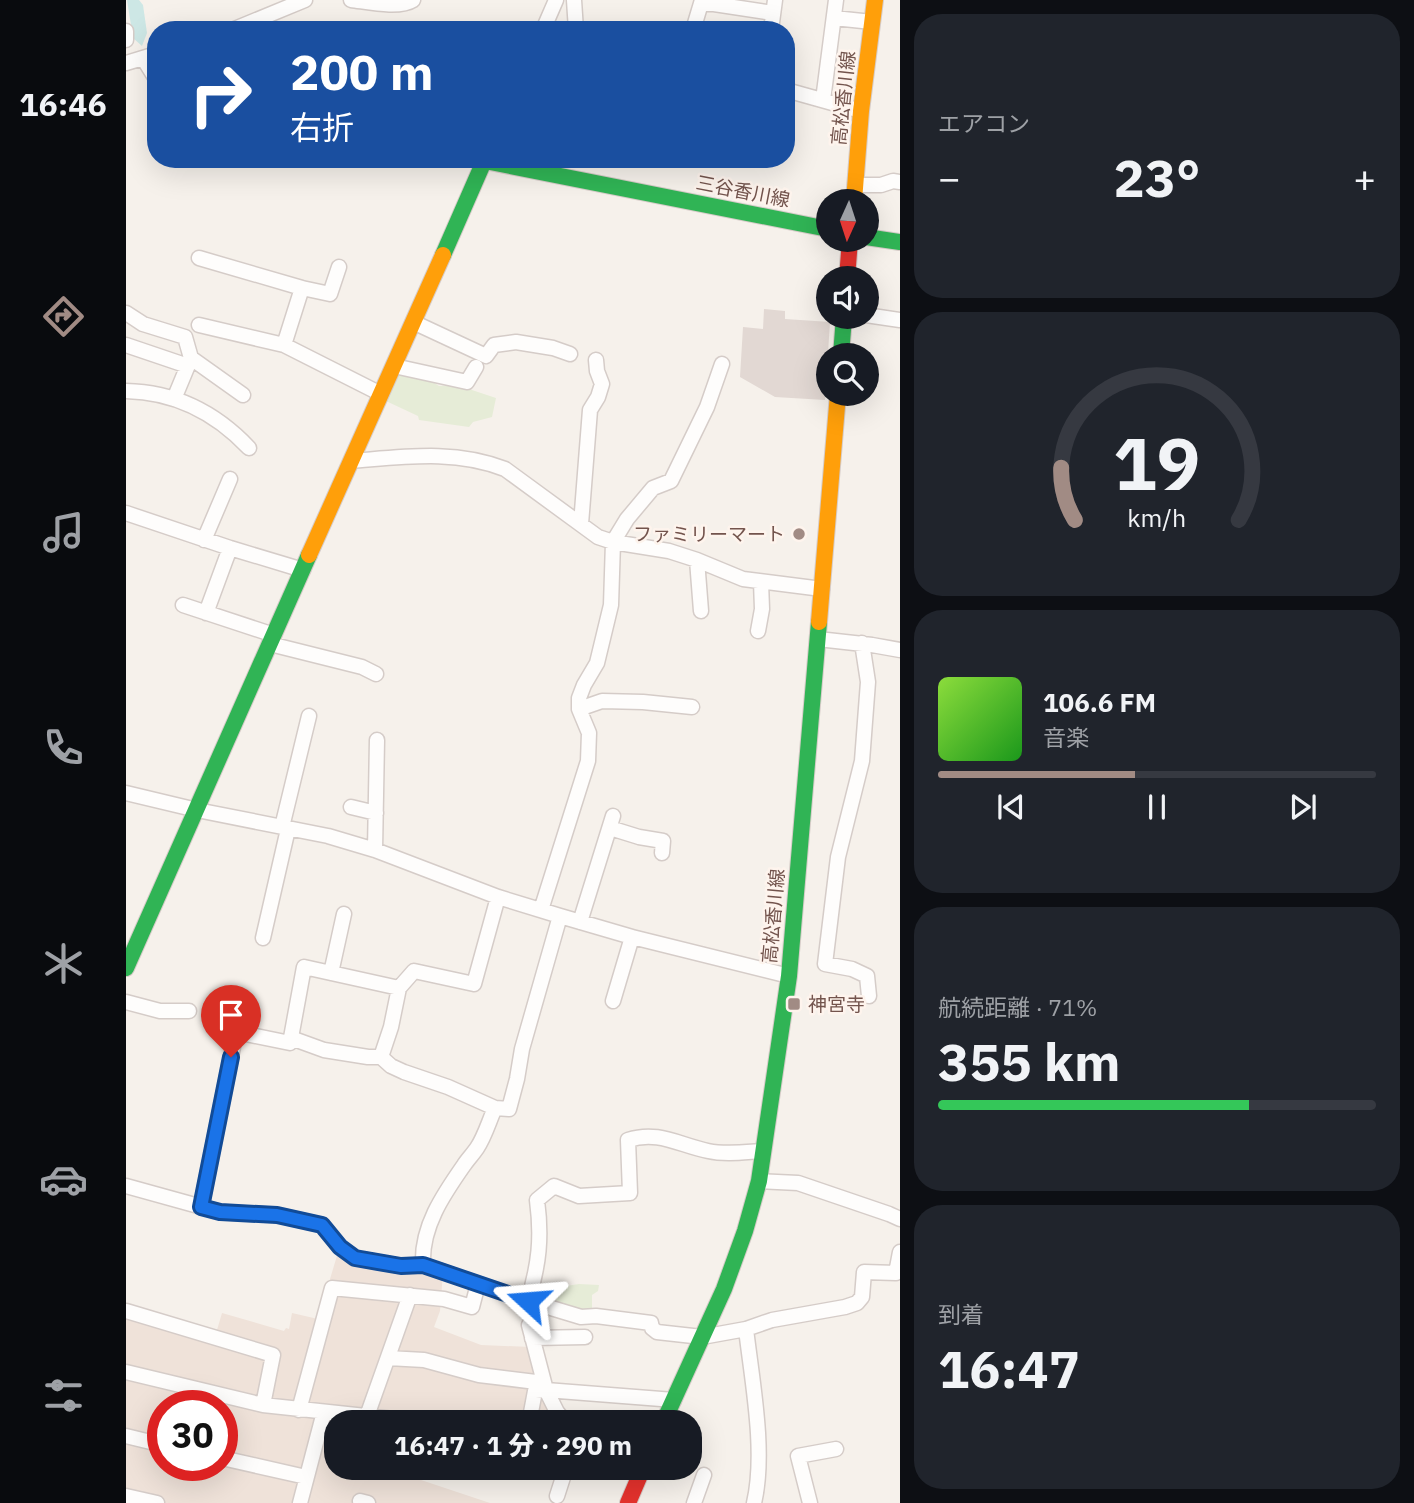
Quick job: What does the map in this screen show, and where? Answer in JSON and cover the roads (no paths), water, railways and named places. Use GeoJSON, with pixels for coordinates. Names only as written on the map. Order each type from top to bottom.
{"type":"FeatureCollection","features":[{"type":"Feature","properties":{"kind":"main road","name":"高松香川線"},"geometry":{"type":"LineString","coordinates":[[855,189],[861,111],[875,0]]}},
{"type":"Feature","properties":{"kind":"main road"},"geometry":{"type":"LineString","coordinates":[[126,968],[481,168]]}},
{"type":"Feature","properties":{"kind":"main road","name":"三谷香川線"},"geometry":{"type":"LineString","coordinates":[[525,168],[816,227]]}},
{"type":"Feature","properties":{"kind":"main road"},"geometry":{"type":"LineString","coordinates":[[879,239],[900,242]]}},
{"type":"Feature","properties":{"kind":"main road","name":"高松香川線"},"geometry":{"type":"LineString","coordinates":[[669,1410],[724,1289],[759,1181],[789,976],[837,406]]}},
{"type":"Feature","properties":{"kind":"main road"},"geometry":{"type":"LineString","coordinates":[[628,1503],[638,1480]]}},
{"type":"Feature","properties":{"kind":"street"},"geometry":{"type":"LineString","coordinates":[[254,21],[305,0]]}},
{"type":"Feature","properties":{"kind":"street"},"geometry":{"type":"LineString","coordinates":[[351,0],[407,4],[413,0]]}},
{"type":"Feature","properties":{"kind":"street"},"geometry":{"type":"LineString","coordinates":[[547,21],[556,0]]}},
{"type":"Feature","properties":{"kind":"street"},"geometry":{"type":"LineString","coordinates":[[574,0],[575,21]]}},
{"type":"Feature","properties":{"kind":"street"},"geometry":{"type":"LineString","coordinates":[[823,100],[836,0]]}},
{"type":"Feature","properties":{"kind":"street"},"geometry":{"type":"LineString","coordinates":[[696,21],[701,2],[774,7]]}},
{"type":"Feature","properties":{"kind":"street"},"geometry":{"type":"LineString","coordinates":[[834,18],[872,22]]}},
{"type":"Feature","properties":{"kind":"street"},"geometry":{"type":"LineString","coordinates":[[126,31],[126,40]]}},
{"type":"Feature","properties":{"kind":"street"},"geometry":{"type":"LineString","coordinates":[[126,62],[147,57]]}},
{"type":"Feature","properties":{"kind":"street"},"geometry":{"type":"LineString","coordinates":[[795,92],[861,111]]}},
{"type":"Feature","properties":{"kind":"street"},"geometry":{"type":"LineString","coordinates":[[868,189],[893,181],[900,182]]}},
{"type":"Feature","properties":{"kind":"street"},"geometry":{"type":"LineString","coordinates":[[199,258],[330,294],[339,267]]}},
{"type":"Feature","properties":{"kind":"street"},"geometry":{"type":"LineString","coordinates":[[284,345],[302,288]]}},
{"type":"Feature","properties":{"kind":"street"},"geometry":{"type":"LineString","coordinates":[[126,313],[143,324],[185,337],[189,362],[174,398]]}},
{"type":"Feature","properties":{"kind":"street"},"geometry":{"type":"LineString","coordinates":[[879,317],[900,320]]}},
{"type":"Feature","properties":{"kind":"street"},"geometry":{"type":"LineString","coordinates":[[413,323],[486,356],[494,345],[516,342],[553,348],[570,354]]}},
{"type":"Feature","properties":{"kind":"street"},"geometry":{"type":"LineString","coordinates":[[199,325],[284,345],[381,394]]}},
{"type":"Feature","properties":{"kind":"street"},"geometry":{"type":"LineString","coordinates":[[126,345],[189,362],[222,378],[243,395]]}},
{"type":"Feature","properties":{"kind":"street"},"geometry":{"type":"LineString","coordinates":[[581,524],[590,410],[602,384],[596,360]]}},
{"type":"Feature","properties":{"kind":"street"},"geometry":{"type":"LineString","coordinates":[[541,911],[588,761],[589,733],[579,709],[579,698],[597,663],[611,605],[613,542],[627,519],[653,488],[671,481],[710,400],[722,364]]}},
{"type":"Feature","properties":{"kind":"street"},"geometry":{"type":"LineString","coordinates":[[394,366],[467,382],[476,367]]}},
{"type":"Feature","properties":{"kind":"street"},"geometry":{"type":"LineString","coordinates":[[126,391],[174,398],[196,407],[249,448]]}},
{"type":"Feature","properties":{"kind":"street"},"geometry":{"type":"LineString","coordinates":[[351,461],[433,455],[494,464],[505,469],[598,537],[669,551],[743,579],[822,589]]}},
{"type":"Feature","properties":{"kind":"street"},"geometry":{"type":"LineString","coordinates":[[204,540],[230,479]]}},
{"type":"Feature","properties":{"kind":"street"},"geometry":{"type":"LineString","coordinates":[[126,513],[303,570]]}},
{"type":"Feature","properties":{"kind":"street"},"geometry":{"type":"LineString","coordinates":[[206,613],[230,548]]}},
{"type":"Feature","properties":{"kind":"street"},"geometry":{"type":"LineString","coordinates":[[697,560],[701,611]]}},
{"type":"Feature","properties":{"kind":"street"},"geometry":{"type":"LineString","coordinates":[[758,631],[762,609],[761,582]]}},
{"type":"Feature","properties":{"kind":"street"},"geometry":{"type":"LineString","coordinates":[[183,605],[272,640],[362,667],[376,674]]}},
{"type":"Feature","properties":{"kind":"street"},"geometry":{"type":"LineString","coordinates":[[818,639],[900,650]]}},
{"type":"Feature","properties":{"kind":"street"},"geometry":{"type":"LineString","coordinates":[[862,643],[868,682],[862,761],[838,857],[825,964],[852,969],[867,976],[869,996]]}},
{"type":"Feature","properties":{"kind":"street"},"geometry":{"type":"LineString","coordinates":[[579,709],[602,701],[692,707]]}},
{"type":"Feature","properties":{"kind":"street"},"geometry":{"type":"LineString","coordinates":[[263,938],[309,716]]}},
{"type":"Feature","properties":{"kind":"street"},"geometry":{"type":"LineString","coordinates":[[375,850],[377,740]]}},
{"type":"Feature","properties":{"kind":"street"},"geometry":{"type":"LineString","coordinates":[[126,793],[328,836],[375,850],[541,911],[789,976]]}},
{"type":"Feature","properties":{"kind":"street"},"geometry":{"type":"LineString","coordinates":[[351,807],[376,813]]}},
{"type":"Feature","properties":{"kind":"street"},"geometry":{"type":"LineString","coordinates":[[580,922],[611,822],[639,837],[663,841],[662,853]]}},
{"type":"Feature","properties":{"kind":"street"},"geometry":{"type":"LineString","coordinates":[[381,1057],[391,1027],[399,988],[414,971],[474,984],[498,897]]}},
{"type":"Feature","properties":{"kind":"street"},"geometry":{"type":"LineString","coordinates":[[331,973],[344,914]]}},
{"type":"Feature","properties":{"kind":"street"},"geometry":{"type":"LineString","coordinates":[[291,1038],[324,1050],[381,1057],[404,1072],[448,1087],[495,1108],[509,1109],[522,1049],[560,916]]}},
{"type":"Feature","properties":{"kind":"street"},"geometry":{"type":"LineString","coordinates":[[613,1001],[632,937]]}},
{"type":"Feature","properties":{"kind":"street"},"geometry":{"type":"LineString","coordinates":[[201,1207],[236,1032],[290,1043],[304,967],[399,988]]}},
{"type":"Feature","properties":{"kind":"street"},"geometry":{"type":"LineString","coordinates":[[126,1002],[160,1011],[189,1011]]}},
{"type":"Feature","properties":{"kind":"street"},"geometry":{"type":"LineString","coordinates":[[423,1265],[422,1253],[436,1208],[478,1147],[495,1108]]}},
{"type":"Feature","properties":{"kind":"street"},"geometry":{"type":"LineString","coordinates":[[528,1301],[537,1270],[540,1241],[537,1199],[554,1186],[579,1196],[630,1193],[628,1140],[640,1136],[656,1136],[709,1151],[764,1151]]}},
{"type":"Feature","properties":{"kind":"street"},"geometry":{"type":"LineString","coordinates":[[759,1181],[798,1183],[900,1219]]}},
{"type":"Feature","properties":{"kind":"street"},"geometry":{"type":"LineString","coordinates":[[126,1186],[220,1212],[277,1215],[322,1225],[340,1247],[355,1258],[401,1266],[423,1265],[580,1317],[596,1315],[651,1324],[657,1332],[702,1337],[858,1303],[862,1297],[864,1272],[897,1273],[899,1258]]}},
{"type":"Feature","properties":{"kind":"street"},"geometry":{"type":"LineString","coordinates":[[299,1410],[332,1288],[444,1299],[472,1307],[478,1284]]}},
{"type":"Feature","properties":{"kind":"street"},"geometry":{"type":"LineString","coordinates":[[369,1410],[410,1295]]}},
{"type":"Feature","properties":{"kind":"street"},"geometry":{"type":"LineString","coordinates":[[126,1311],[273,1355],[262,1405]]}},
{"type":"Feature","properties":{"kind":"street"},"geometry":{"type":"LineString","coordinates":[[746,1329],[758,1460],[758,1488],[754,1503]]}},
{"type":"Feature","properties":{"kind":"street"},"geometry":{"type":"LineString","coordinates":[[558,1410],[545,1387],[531,1331],[585,1337]]}},
{"type":"Feature","properties":{"kind":"street"},"geometry":{"type":"LineString","coordinates":[[388,1358],[424,1360],[479,1375],[545,1387],[674,1400]]}},
{"type":"Feature","properties":{"kind":"street"},"geometry":{"type":"LineString","coordinates":[[126,1371],[262,1405],[324,1412],[299,1503]]}},
{"type":"Feature","properties":{"kind":"street"},"geometry":{"type":"LineString","coordinates":[[531,1410],[535,1391],[545,1387]]}},
{"type":"Feature","properties":{"kind":"street"},"geometry":{"type":"LineString","coordinates":[[126,1436],[147,1441]]}},
{"type":"Feature","properties":{"kind":"street"},"geometry":{"type":"LineString","coordinates":[[810,1503],[798,1457],[836,1449]]}},
{"type":"Feature","properties":{"kind":"street"},"geometry":{"type":"LineString","coordinates":[[238,1462],[306,1477]]}},
{"type":"Feature","properties":{"kind":"street"},"geometry":{"type":"LineString","coordinates":[[694,1503],[704,1475]]}},
{"type":"Feature","properties":{"kind":"street"},"geometry":{"type":"LineString","coordinates":[[557,1496],[562,1480]]}},
{"type":"Feature","properties":{"kind":"street"},"geometry":{"type":"LineString","coordinates":[[126,1496],[157,1503]]}},
{"type":"Feature","properties":{"kind":"water"},"geometry":{"type":"Polygon","coordinates":[[[127,0],[139,0],[143,5],[147,33],[142,46],[133,38],[127,0]]]}},
{"type":"Feature","properties":{"kind":"place","name":"ファミリーマート"},"geometry":{"type":"Point","coordinates":[799,534]}},
{"type":"Feature","properties":{"kind":"place","name":"神宮寺"},"geometry":{"type":"Point","coordinates":[794,1004]}}]}
